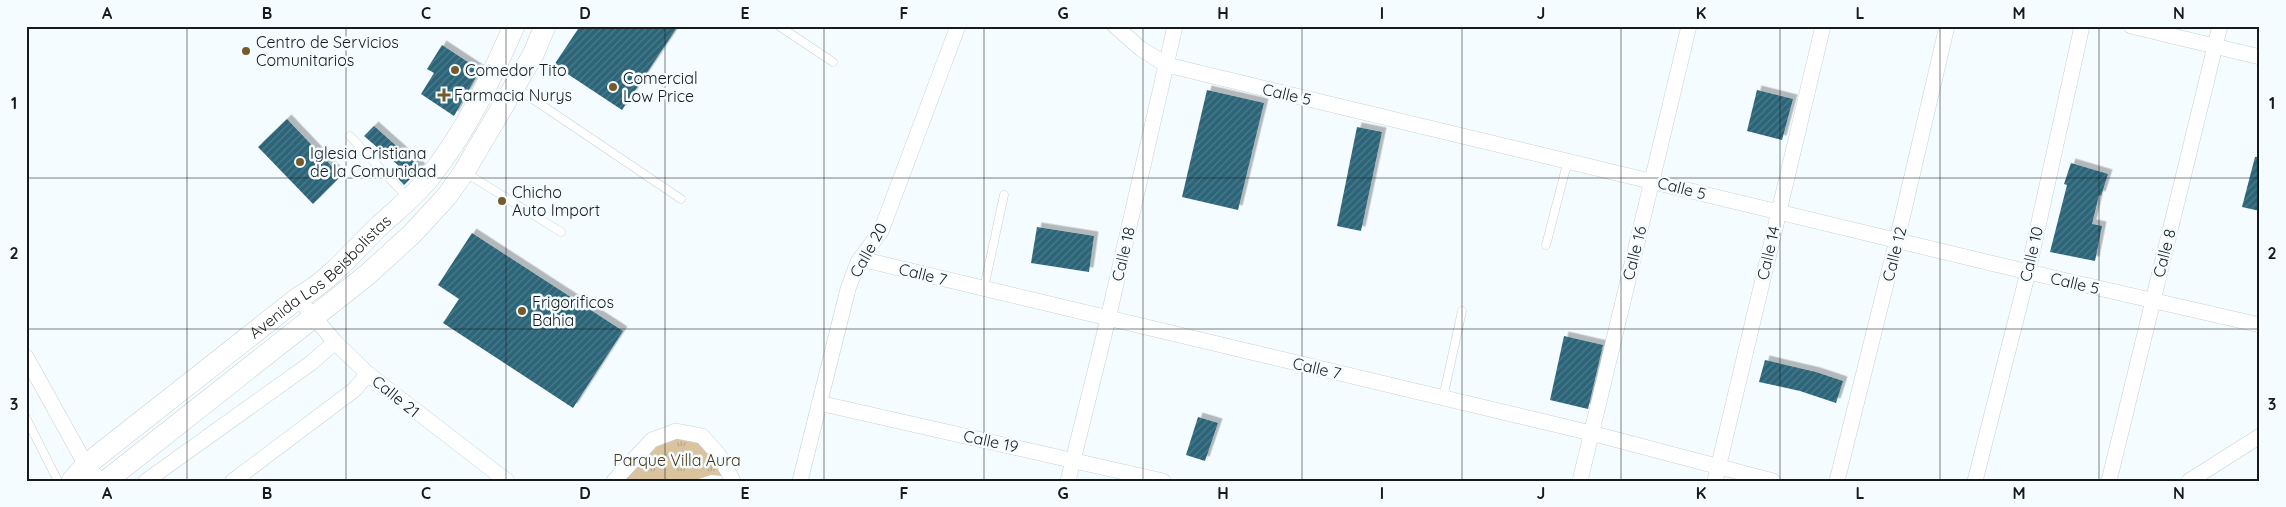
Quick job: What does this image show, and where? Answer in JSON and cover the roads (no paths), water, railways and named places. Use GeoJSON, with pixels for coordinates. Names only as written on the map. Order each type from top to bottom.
{"type":"FeatureCollection","features":[{"type":"Feature","properties":{"kind":"main road","name":"Avenida Los Beisbolistas"},"geometry":{"type":"LineString","coordinates":[[72,481],[86,465],[344,263],[409,199],[429,178],[476,106],[514,26]]}},
{"type":"Feature","properties":{"kind":"main road","name":"Avenida Los Beisbolistas"},"geometry":{"type":"LineString","coordinates":[[106,481],[367,276],[412,234],[447,196],[464,172],[533,56],[545,26]]}},
{"type":"Feature","properties":{"kind":"street","name":"Calle 20"},"geometry":{"type":"LineString","coordinates":[[800,481],[848,289],[861,258],[882,231],[958,26]]}},
{"type":"Feature","properties":{"kind":"street","name":"Calle 5"},"geometry":{"type":"LineString","coordinates":[[1115,26],[1141,49],[1167,65],[1652,180],[2028,272],[2260,325]]}},
{"type":"Feature","properties":{"kind":"street","name":"Calle 18"},"geometry":{"type":"LineString","coordinates":[[1068,481],[1108,319],[1175,26]]}},
{"type":"Feature","properties":{"kind":"street","name":"Calle 16"},"geometry":{"type":"LineString","coordinates":[[1580,481],[1689,26]]}},
{"type":"Feature","properties":{"kind":"street","name":"Calle 14"},"geometry":{"type":"LineString","coordinates":[[1717,473],[1777,211],[1823,26]]}},
{"type":"Feature","properties":{"kind":"street","name":"Calle 12"},"geometry":{"type":"LineString","coordinates":[[1837,481],[1897,240],[1947,26]]}},
{"type":"Feature","properties":{"kind":"street","name":"Calle 10"},"geometry":{"type":"LineString","coordinates":[[1975,481],[2028,272],[2082,26]]}},
{"type":"Feature","properties":{"kind":"street"},"geometry":{"type":"LineString","coordinates":[[2131,26],[2260,57]]}},
{"type":"Feature","properties":{"kind":"street","name":"Calle 8"},"geometry":{"type":"LineString","coordinates":[[2109,481],[2220,26]]}},
{"type":"Feature","properties":{"kind":"street","name":"Calle 7"},"geometry":{"type":"LineString","coordinates":[[861,258],[1108,319],[1591,433],[1717,473],[1773,481]]}},
{"type":"Feature","properties":{"kind":"street","name":"Calle 21"},"geometry":{"type":"LineString","coordinates":[[298,298],[335,342],[368,374],[506,481]]}},
{"type":"Feature","properties":{"kind":"street"},"geometry":{"type":"LineString","coordinates":[[146,481],[310,363],[335,342]]}},
{"type":"Feature","properties":{"kind":"street"},"geometry":{"type":"LineString","coordinates":[[26,357],[86,465],[100,481]]}},
{"type":"Feature","properties":{"kind":"street"},"geometry":{"type":"LineString","coordinates":[[233,481],[354,390],[368,374]]}},
{"type":"Feature","properties":{"kind":"street","name":"Calle 19"},"geometry":{"type":"LineString","coordinates":[[819,403],[1160,480]]}},
{"type":"Feature","properties":{"kind":"street"},"geometry":{"type":"LineString","coordinates":[[614,481],[652,440],[676,431],[702,436],[719,455],[733,481]]}},
{"type":"Feature","properties":{"kind":"street"},"geometry":{"type":"LineString","coordinates":[[2189,481],[2260,436]]}},
{"type":"Feature","properties":{"kind":"lane"},"geometry":{"type":"LineString","coordinates":[[779,26],[833,62]]}},
{"type":"Feature","properties":{"kind":"lane"},"geometry":{"type":"LineString","coordinates":[[515,87],[681,199]]}},
{"type":"Feature","properties":{"kind":"lane"},"geometry":{"type":"LineString","coordinates":[[350,136],[409,199]]}},
{"type":"Feature","properties":{"kind":"lane"},"geometry":{"type":"LineString","coordinates":[[1546,245],[1568,160]]}},
{"type":"Feature","properties":{"kind":"lane"},"geometry":{"type":"LineString","coordinates":[[464,172],[561,232]]}},
{"type":"Feature","properties":{"kind":"lane"},"geometry":{"type":"LineString","coordinates":[[984,288],[1004,196]]}},
{"type":"Feature","properties":{"kind":"lane"},"geometry":{"type":"LineString","coordinates":[[1442,398],[1462,311]]}},
{"type":"Feature","properties":{"kind":"lane"},"geometry":{"type":"LineString","coordinates":[[26,418],[58,481]]}},
{"type":"Feature","properties":{"kind":"place","name":"Centro de Servicios Comunitarios"},"geometry":{"type":"Point","coordinates":[246,51]}},
{"type":"Feature","properties":{"kind":"place","name":"Comedor Tito"},"geometry":{"type":"Point","coordinates":[455,70]}},
{"type":"Feature","properties":{"kind":"place","name":"Comercial Low Price"},"geometry":{"type":"Point","coordinates":[613,87]}},
{"type":"Feature","properties":{"kind":"place","name":"Farmacia Nurys"},"geometry":{"type":"Point","coordinates":[444,95]}},
{"type":"Feature","properties":{"kind":"place","name":"Iglesia Cristiana de la Comunidad"},"geometry":{"type":"Point","coordinates":[300,162]}},
{"type":"Feature","properties":{"kind":"place","name":"Chicho Auto Import"},"geometry":{"type":"Point","coordinates":[502,201]}},
{"type":"Feature","properties":{"kind":"place","name":"Frigorificos Bahia"},"geometry":{"type":"Point","coordinates":[522,311]}},
{"type":"Feature","properties":{"kind":"park label","name":"Parque Villa Aura"},"geometry":{"type":"Point","coordinates":[677,460]}}]}
